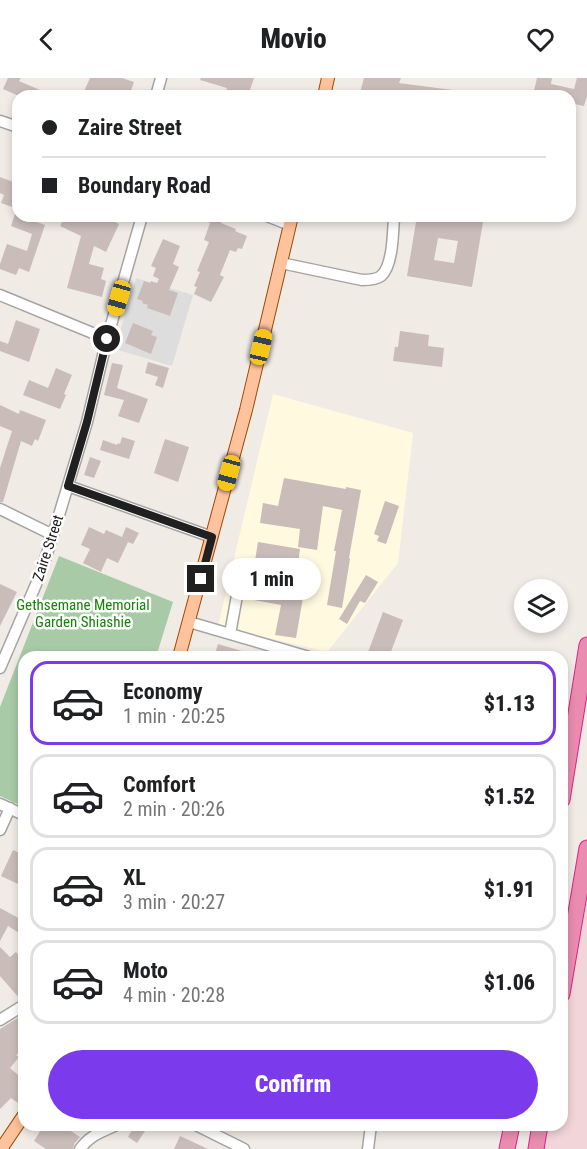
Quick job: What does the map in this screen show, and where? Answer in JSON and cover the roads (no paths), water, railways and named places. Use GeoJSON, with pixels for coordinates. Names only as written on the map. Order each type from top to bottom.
{"type":"FeatureCollection","features":[{"type":"Feature","properties":{"kind":"highway"},"geometry":{"type":"LineString","coordinates":[[568,763],[587,645]]}},
{"type":"Feature","properties":{"kind":"highway"},"geometry":{"type":"LineString","coordinates":[[568,959],[587,848]]}},
{"type":"Feature","properties":{"kind":"highway"},"geometry":{"type":"LineString","coordinates":[[507,1149],[511,1131]]}},
{"type":"Feature","properties":{"kind":"highway"},"geometry":{"type":"LineString","coordinates":[[537,1149],[539,1131]]}},
{"type":"Feature","properties":{"kind":"main road"},"geometry":{"type":"LineString","coordinates":[[181,651],[246,410],[291,222]]}},
{"type":"Feature","properties":{"kind":"main road"},"geometry":{"type":"LineString","coordinates":[[1,1149],[18,1124]]}},
{"type":"Feature","properties":{"kind":"street","name":"Zaire Street"},"geometry":{"type":"LineString","coordinates":[[0,668],[2,655],[40,575],[53,535],[87,422],[107,339],[140,222]]}},
{"type":"Feature","properties":{"kind":"street"},"geometry":{"type":"LineString","coordinates":[[281,263],[362,280],[376,279],[382,275],[389,263],[393,222]]}},
{"type":"Feature","properties":{"kind":"street"},"geometry":{"type":"LineString","coordinates":[[0,295],[107,339]]}},
{"type":"Feature","properties":{"kind":"street"},"geometry":{"type":"LineString","coordinates":[[68,486],[212,537]]}},
{"type":"Feature","properties":{"kind":"street"},"geometry":{"type":"LineString","coordinates":[[0,509],[53,535]]}},
{"type":"Feature","properties":{"kind":"street"},"geometry":{"type":"LineString","coordinates":[[230,634],[240,579]]}},
{"type":"Feature","properties":{"kind":"street"},"geometry":{"type":"LineString","coordinates":[[189,622],[288,651]]}},
{"type":"Feature","properties":{"kind":"street"},"geometry":{"type":"LineString","coordinates":[[0,830],[5,806]]}},
{"type":"Feature","properties":{"kind":"street"},"geometry":{"type":"LineString","coordinates":[[0,1020],[18,1009]]}},
{"type":"Feature","properties":{"kind":"street"},"geometry":{"type":"LineString","coordinates":[[80,1149],[93,1134],[101,1131]]}},
{"type":"Feature","properties":{"kind":"street"},"geometry":{"type":"LineString","coordinates":[[210,1131],[244,1149]]}},
{"type":"Feature","properties":{"kind":"street"},"geometry":{"type":"LineString","coordinates":[[368,1149],[370,1131]]}},
{"type":"Feature","properties":{"kind":"park label","name":"Gethsemane Memorial Garden Shiashie"},"geometry":{"type":"Point","coordinates":[83,614]}}]}
